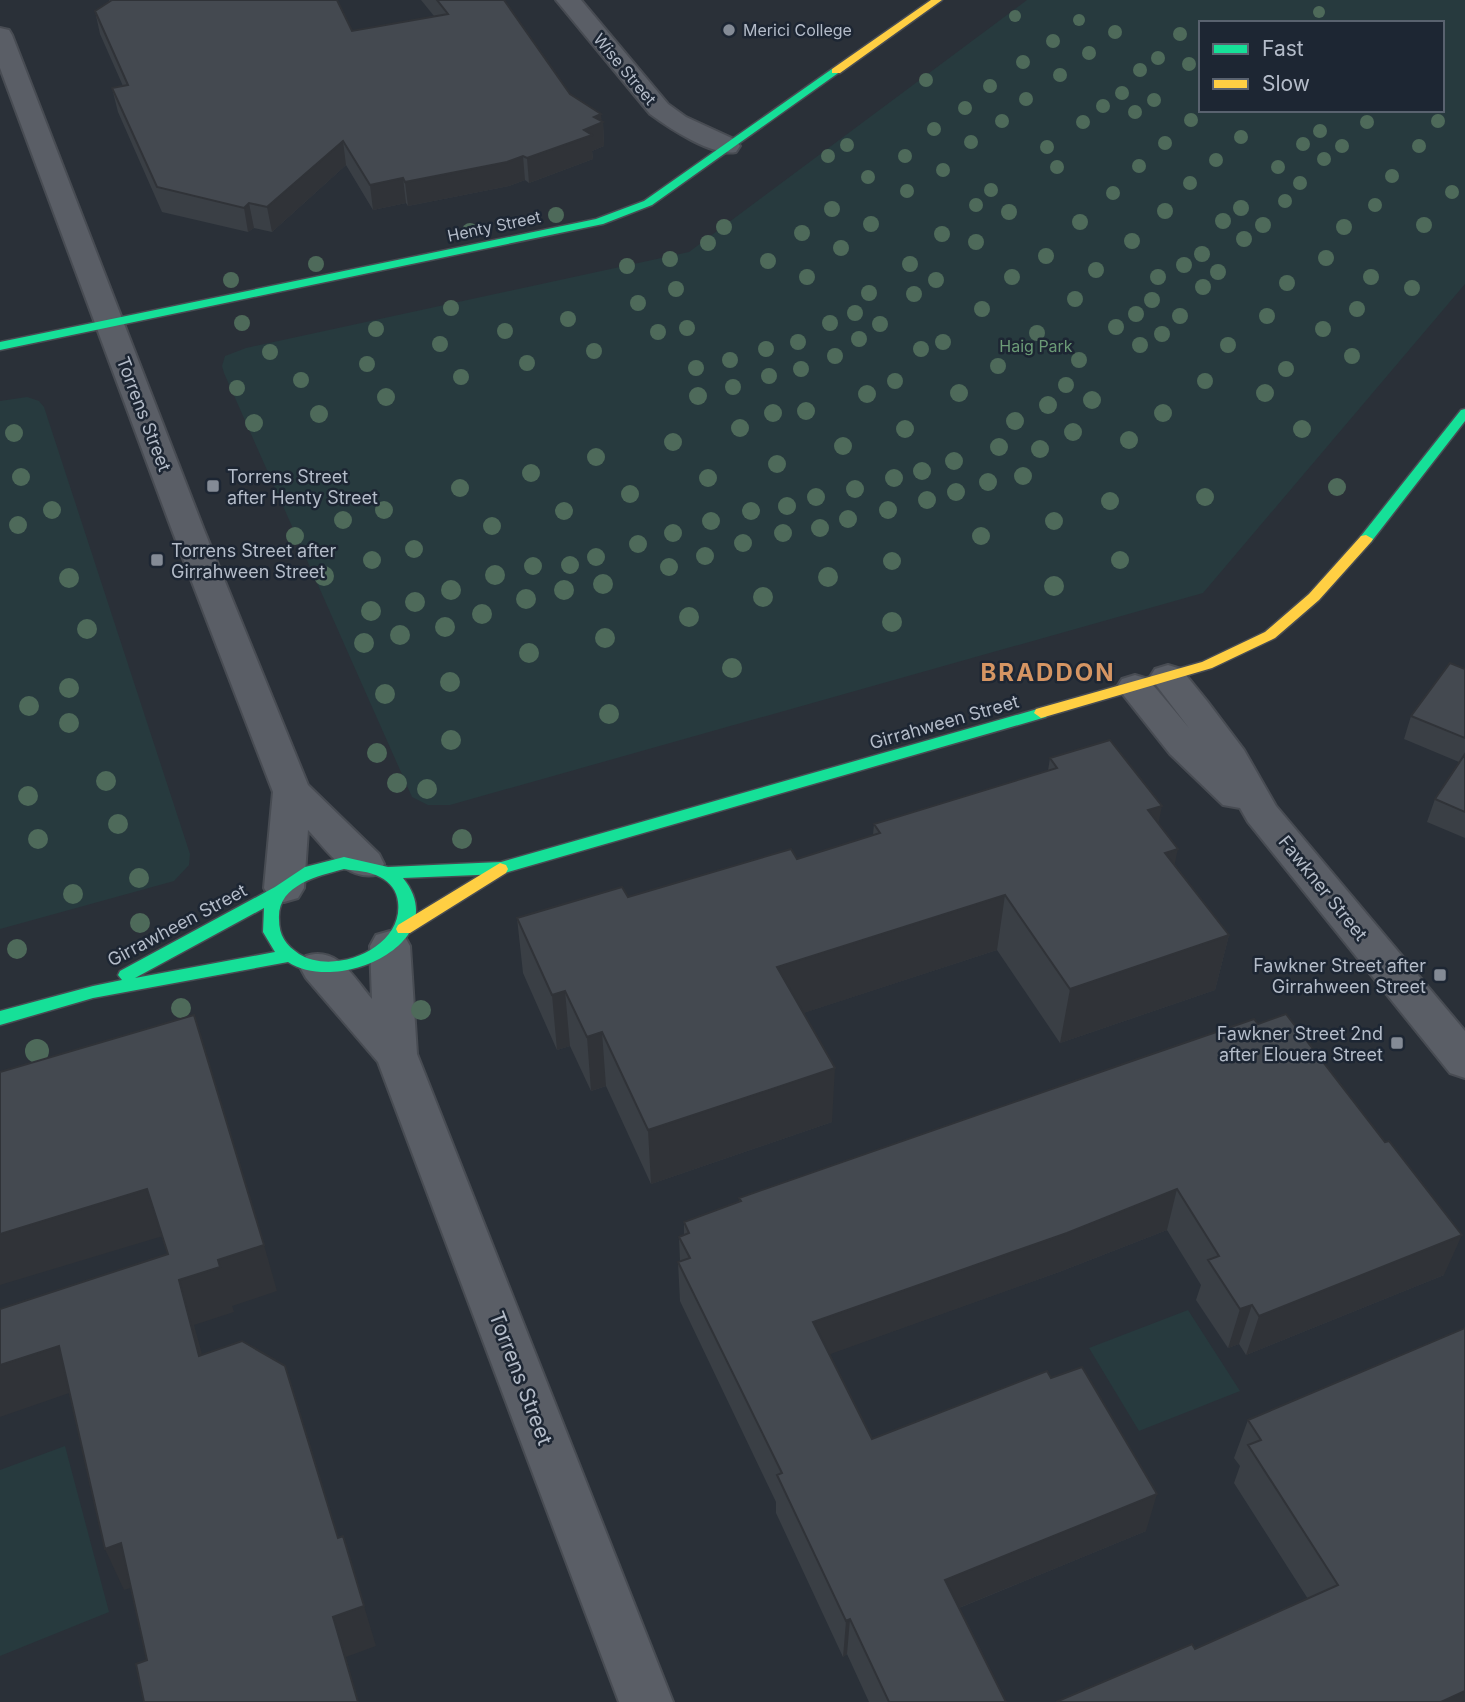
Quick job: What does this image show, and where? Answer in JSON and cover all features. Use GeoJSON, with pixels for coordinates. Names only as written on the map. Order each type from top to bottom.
{"type":"FeatureCollection","features":[{"type":"Feature","properties":{"kind":"street","name":"Wise Street"},"geometry":{"type":"LineString","coordinates":[[568,0],[659,109],[677,122],[727,146]]}},
{"type":"Feature","properties":{"kind":"street","name":"Henty Street"},"geometry":{"type":"LineString","coordinates":[[0,346],[598,222],[648,203],[937,0]]}},
{"type":"Feature","properties":{"kind":"street","name":"Torrens Street"},"geometry":{"type":"LineString","coordinates":[[0,35],[292,792],[377,869]]}},
{"type":"Feature","properties":{"kind":"street","name":"Girrahween Street"},"geometry":{"type":"LineString","coordinates":[[377,869],[501,868],[1152,682],[1244,649],[1293,618],[1359,548],[1465,413]]}},
{"type":"Feature","properties":{"kind":"street","name":"Fawkner Street"},"geometry":{"type":"LineString","coordinates":[[1152,682],[1183,745],[1222,783],[1261,813],[1465,1061]]}},
{"type":"Feature","properties":{"kind":"street","name":"Torrens Street"},"geometry":{"type":"LineString","coordinates":[[281,890],[292,792]]}},
{"type":"Feature","properties":{"kind":"street"},"geometry":{"type":"LineString","coordinates":[[344,863],[377,869],[407,894],[410,911],[397,937],[358,963],[304,961],[274,942],[267,925],[270,907],[281,890],[298,876],[321,867],[344,863]]}},
{"type":"Feature","properties":{"kind":"street","name":"Girrahween Street"},"geometry":{"type":"LineString","coordinates":[[397,937],[501,868]]}},
{"type":"Feature","properties":{"kind":"street","name":"Girrawheen Street"},"geometry":{"type":"LineString","coordinates":[[93,992],[281,890]]}},
{"type":"Feature","properties":{"kind":"street","name":"Torrens Street"},"geometry":{"type":"LineString","coordinates":[[397,937],[396,1054],[646,1702]]}},
{"type":"Feature","properties":{"kind":"street","name":"Torrens Street"},"geometry":{"type":"LineString","coordinates":[[304,961],[396,1054]]}},
{"type":"Feature","properties":{"kind":"street","name":"Girrawheen Street"},"geometry":{"type":"LineString","coordinates":[[0,1018],[93,992],[304,961]]}},
{"type":"Feature","properties":{"kind":"green space","name":"Haig Park"},"geometry":{"type":"Polygon","coordinates":[[[1027,0],[1465,0],[1465,284],[1203,593],[450,805],[428,805],[412,797],[224,373],[222,366],[225,356],[246,348],[689,252],[1027,0]]]}},
{"type":"Feature","properties":{"kind":"green space"},"geometry":{"type":"Polygon","coordinates":[[[27,397],[39,401],[44,407],[190,854],[189,865],[174,881],[0,929],[0,401],[27,397]]]}},
{"type":"Feature","properties":{"kind":"green space"},"geometry":{"type":"Polygon","coordinates":[[[1188,1310],[1240,1391],[1139,1431],[1089,1348],[1188,1310]]]}},
{"type":"Feature","properties":{"kind":"green space"},"geometry":{"type":"Polygon","coordinates":[[[65,1446],[109,1612],[0,1656],[0,1470],[65,1446]]]}},
{"type":"Feature","properties":{"kind":"building"},"geometry":{"type":"Polygon","coordinates":[[[112,0],[337,0],[352,31],[448,14],[437,0],[504,0],[570,94],[601,114],[594,117],[603,122],[584,130],[592,135],[527,158],[523,156],[507,162],[405,182],[403,178],[370,185],[343,141],[267,207],[249,203],[244,208],[157,187],[112,88],[128,85],[95,11],[112,0]]]}},
{"type":"Feature","properties":{"kind":"building"},"geometry":{"type":"Polygon","coordinates":[[[1450,663],[1465,669],[1465,738],[1411,716],[1450,663]]]}},
{"type":"Feature","properties":{"kind":"building"},"geometry":{"type":"Polygon","coordinates":[[[1110,740],[1162,806],[1148,810],[1178,849],[1165,853],[1229,935],[1070,989],[1005,895],[777,967],[835,1068],[648,1130],[602,1032],[587,1037],[565,991],[552,995],[517,918],[622,887],[628,897],[791,849],[797,859],[880,833],[874,824],[1057,768],[1050,758],[1110,740]]]}},
{"type":"Feature","properties":{"kind":"building"},"geometry":{"type":"Polygon","coordinates":[[[1465,754],[1465,812],[1435,799],[1465,754]]]}},
{"type":"Feature","properties":{"kind":"building"},"geometry":{"type":"Polygon","coordinates":[[[1286,1014],[1385,1142],[1389,1141],[1462,1235],[1259,1316],[1252,1305],[1240,1309],[1208,1260],[1219,1256],[1177,1189],[1067,1233],[813,1322],[872,1439],[1047,1371],[1051,1378],[1082,1367],[1157,1494],[945,1580],[1006,1702],[889,1702],[850,1619],[846,1621],[777,1475],[782,1473],[678,1262],[690,1258],[679,1237],[689,1233],[684,1222],[741,1201],[739,1198],[1132,1061],[1254,1019],[1258,1024],[1286,1014]]]}},
{"type":"Feature","properties":{"kind":"building"},"geometry":{"type":"Polygon","coordinates":[[[194,1015],[264,1245],[218,1260],[220,1267],[179,1280],[199,1356],[242,1341],[285,1366],[338,1538],[343,1536],[364,1606],[333,1617],[358,1702],[144,1702],[136,1664],[147,1660],[121,1543],[105,1549],[59,1346],[0,1365],[0,1309],[168,1254],[147,1189],[0,1234],[0,1072],[194,1015]]]}},
{"type":"Feature","properties":{"kind":"building"},"geometry":{"type":"Polygon","coordinates":[[[1465,1328],[1465,1691],[1441,1702],[1056,1702],[1192,1644],[1195,1649],[1338,1585],[1248,1445],[1261,1440],[1248,1420],[1465,1328]]]}},
{"type":"Feature","properties":{"kind":"traffic: fast"},"geometry":{"type":"LineString","coordinates":[[0,346],[599,222],[648,203],[836,71]]}},
{"type":"Feature","properties":{"kind":"traffic: fast"},"geometry":{"type":"LineString","coordinates":[[1366,539],[1465,413]]}},
{"type":"Feature","properties":{"kind":"traffic: fast"},"geometry":{"type":"LineString","coordinates":[[388,873],[501,868],[1041,713]]}},
{"type":"Feature","properties":{"kind":"traffic: fast"},"geometry":{"type":"LineString","coordinates":[[344,863],[387,873],[402,887],[407,906],[403,926],[391,944],[363,960],[330,968],[302,963],[282,950],[271,932],[270,911],[281,890],[305,873],[344,863]]}},
{"type":"Feature","properties":{"kind":"traffic: fast"},"geometry":{"type":"LineString","coordinates":[[126,975],[279,892]]}},
{"type":"Feature","properties":{"kind":"traffic: fast"},"geometry":{"type":"LineString","coordinates":[[0,1018],[93,992],[288,956]]}},
{"type":"Feature","properties":{"kind":"traffic: slow"},"geometry":{"type":"LineString","coordinates":[[836,71],[937,0]]}},
{"type":"Feature","properties":{"kind":"traffic: slow"},"geometry":{"type":"LineString","coordinates":[[1041,713],[1207,665],[1270,635],[1314,597],[1366,539]]}},
{"type":"Feature","properties":{"kind":"traffic: slow"},"geometry":{"type":"LineString","coordinates":[[404,929],[500,869]]}},
{"type":"Feature","properties":{"kind":"place","name":"Merici College"},"geometry":{"type":"Point","coordinates":[729,30]}},
{"type":"Feature","properties":{"kind":"place","name":"Torrens Street after Henty Street"},"geometry":{"type":"Point","coordinates":[213,486]}},
{"type":"Feature","properties":{"kind":"place","name":"Torrens Street after Girrahween Street"},"geometry":{"type":"Point","coordinates":[157,560]}},
{"type":"Feature","properties":{"kind":"place","name":"Fawkner Street after Girrahween Street"},"geometry":{"type":"Point","coordinates":[1440,975]}},
{"type":"Feature","properties":{"kind":"place","name":"Fawkner Street 2nd after Elouera Street"},"geometry":{"type":"Point","coordinates":[1397,1043]}},
{"type":"Feature","properties":{"kind":"district","name":"BRADDON"},"geometry":{"type":"Point","coordinates":[1048,672]}}]}
